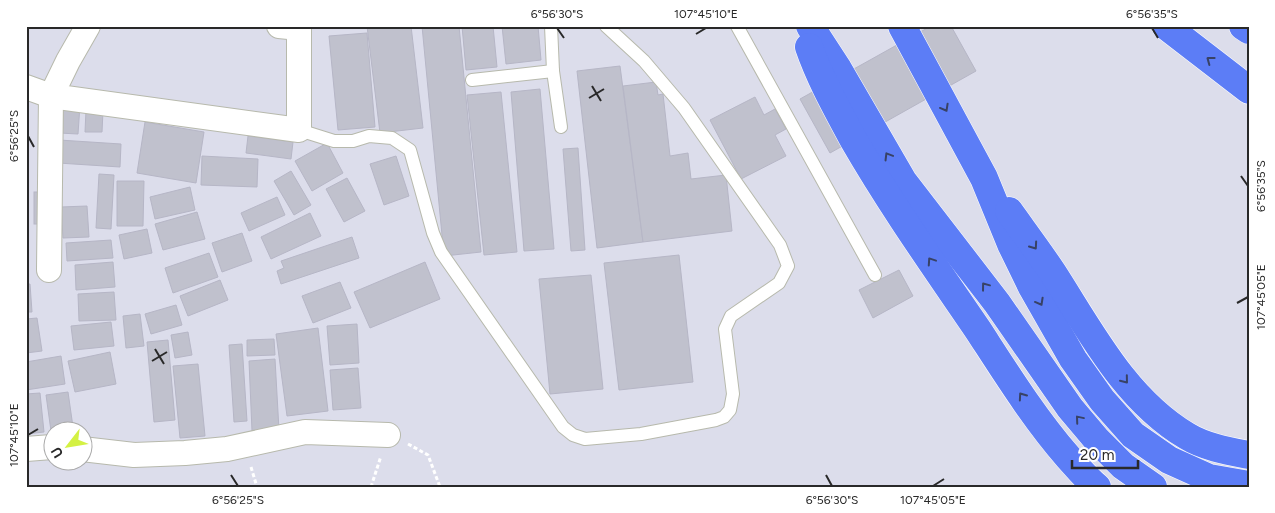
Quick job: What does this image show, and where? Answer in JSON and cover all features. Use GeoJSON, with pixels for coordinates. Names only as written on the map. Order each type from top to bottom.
{"type":"FeatureCollection","features":[{"type":"Feature","properties":{"kind":"highway"},"geometry":{"type":"LineString","coordinates":[[804,26],[808,43],[822,79],[848,129],[884,190],[1020,393],[1054,440],[1088,480],[1097,487]]}},
{"type":"Feature","properties":{"kind":"highway"},"geometry":{"type":"LineString","coordinates":[[810,26],[838,69],[903,181],[997,303],[1070,408],[1097,440],[1123,466],[1153,487]]}},
{"type":"Feature","properties":{"kind":"highway"},"geometry":{"type":"LineString","coordinates":[[902,26],[984,178],[1010,244],[1032,286],[1073,359],[1102,400],[1134,435],[1169,460],[1209,478],[1249,485]]}},
{"type":"Feature","properties":{"kind":"highway"},"geometry":{"type":"LineString","coordinates":[[1166,26],[1249,90]]}},
{"type":"Feature","properties":{"kind":"highway"},"geometry":{"type":"LineString","coordinates":[[1243,26],[1249,30]]}},
{"type":"Feature","properties":{"kind":"highway"},"geometry":{"type":"LineString","coordinates":[[984,178],[1026,234],[1099,346],[1128,384],[1158,415],[1188,437],[1223,450],[1249,455]]}},
{"type":"Feature","properties":{"kind":"street"},"geometry":{"type":"LineString","coordinates":[[49,270],[51,96],[88,26]]}},
{"type":"Feature","properties":{"kind":"street"},"geometry":{"type":"LineString","coordinates":[[26,87],[51,96],[299,130],[294,27]]}},
{"type":"Feature","properties":{"kind":"street"},"geometry":{"type":"LineString","coordinates":[[92,450],[134,454],[184,453],[227,449],[305,432],[388,435]]}},
{"type":"Feature","properties":{"kind":"street"},"geometry":{"type":"LineString","coordinates":[[26,449],[42,448]]}},
{"type":"Feature","properties":{"kind":"lane"},"geometry":{"type":"LineString","coordinates":[[551,26],[553,71],[561,128]]}},
{"type":"Feature","properties":{"kind":"lane"},"geometry":{"type":"LineString","coordinates":[[299,130],[334,141],[353,141],[369,136],[392,138],[410,150],[433,233],[442,252],[563,427],[573,435],[585,439],[641,434],[716,420],[724,417],[730,410],[733,394],[725,330],[731,316],[780,283],[788,266],[780,245],[684,108],[644,61],[606,26]]}},
{"type":"Feature","properties":{"kind":"lane"},"geometry":{"type":"LineString","coordinates":[[737,26],[875,275]]}},
{"type":"Feature","properties":{"kind":"lane"},"geometry":{"type":"LineString","coordinates":[[472,80],[553,71]]}},
{"type":"Feature","properties":{"kind":"path"},"geometry":{"type":"LineString","coordinates":[[372,487],[388,435],[428,455],[440,487]]}},
{"type":"Feature","properties":{"kind":"building"},"geometry":{"type":"Polygon","coordinates":[[[367,26],[411,26],[423,128],[380,133],[367,26]]]}},
{"type":"Feature","properties":{"kind":"building"},"geometry":{"type":"Polygon","coordinates":[[[422,26],[459,26],[481,252],[444,256],[422,26]]]}},
{"type":"Feature","properties":{"kind":"building"},"geometry":{"type":"Polygon","coordinates":[[[462,26],[493,26],[497,67],[466,70],[462,26]]]}},
{"type":"Feature","properties":{"kind":"building"},"geometry":{"type":"Polygon","coordinates":[[[502,26],[538,26],[541,60],[506,64],[502,26]]]}},
{"type":"Feature","properties":{"kind":"building"},"geometry":{"type":"Polygon","coordinates":[[[931,26],[951,26],[976,71],[830,153],[800,99],[931,26]]]}},
{"type":"Feature","properties":{"kind":"building"},"geometry":{"type":"Polygon","coordinates":[[[367,33],[375,127],[338,130],[329,36],[367,33]]]}},
{"type":"Feature","properties":{"kind":"building"},"geometry":{"type":"Polygon","coordinates":[[[620,66],[643,242],[597,248],[577,71],[620,66]]]}},
{"type":"Feature","properties":{"kind":"building"},"geometry":{"type":"Polygon","coordinates":[[[656,82],[658,95],[663,94],[670,156],[688,153],[691,179],[726,175],[732,231],[643,242],[623,86],[656,82]]]}},
{"type":"Feature","properties":{"kind":"building"},"geometry":{"type":"Polygon","coordinates":[[[540,89],[554,249],[524,251],[511,92],[540,89]]]}},
{"type":"Feature","properties":{"kind":"building"},"geometry":{"type":"Polygon","coordinates":[[[501,92],[517,252],[484,255],[467,95],[501,92]]]}},
{"type":"Feature","properties":{"kind":"building"},"geometry":{"type":"Polygon","coordinates":[[[755,97],[764,115],[775,109],[786,129],[775,135],[786,156],[741,179],[710,120],[755,97]]]}},
{"type":"Feature","properties":{"kind":"building"},"geometry":{"type":"Polygon","coordinates":[[[60,104],[80,105],[78,134],[59,133],[60,104]]]}},
{"type":"Feature","properties":{"kind":"building"},"geometry":{"type":"Polygon","coordinates":[[[86,110],[103,111],[102,132],[85,132],[86,110]]]}},
{"type":"Feature","properties":{"kind":"building"},"geometry":{"type":"Polygon","coordinates":[[[145,122],[204,132],[196,183],[137,173],[145,122]]]}},
{"type":"Feature","properties":{"kind":"building"},"geometry":{"type":"Polygon","coordinates":[[[248,136],[293,142],[291,159],[246,153],[248,136]]]}},
{"type":"Feature","properties":{"kind":"building"},"geometry":{"type":"Polygon","coordinates":[[[59,140],[121,144],[120,167],[58,163],[59,140]]]}},
{"type":"Feature","properties":{"kind":"building"},"geometry":{"type":"Polygon","coordinates":[[[327,143],[343,173],[312,191],[295,161],[327,143]]]}},
{"type":"Feature","properties":{"kind":"building"},"geometry":{"type":"Polygon","coordinates":[[[578,148],[585,250],[571,251],[563,149],[578,148]]]}},
{"type":"Feature","properties":{"kind":"building"},"geometry":{"type":"Polygon","coordinates":[[[202,156],[258,159],[257,187],[201,185],[202,156]]]}},
{"type":"Feature","properties":{"kind":"building"},"geometry":{"type":"Polygon","coordinates":[[[396,156],[409,196],[384,205],[370,164],[396,156]]]}},
{"type":"Feature","properties":{"kind":"building"},"geometry":{"type":"Polygon","coordinates":[[[291,171],[311,205],[294,215],[274,181],[291,171]]]}},
{"type":"Feature","properties":{"kind":"building"},"geometry":{"type":"Polygon","coordinates":[[[99,174],[114,175],[111,229],[96,228],[99,174]]]}},
{"type":"Feature","properties":{"kind":"building"},"geometry":{"type":"Polygon","coordinates":[[[347,178],[365,211],[344,222],[326,189],[347,178]]]}},
{"type":"Feature","properties":{"kind":"building"},"geometry":{"type":"Polygon","coordinates":[[[117,181],[144,181],[143,226],[117,226],[117,181]]]}},
{"type":"Feature","properties":{"kind":"building"},"geometry":{"type":"Polygon","coordinates":[[[190,187],[195,210],[155,219],[150,197],[190,187]]]}},
{"type":"Feature","properties":{"kind":"building"},"geometry":{"type":"Polygon","coordinates":[[[34,192],[47,192],[47,224],[34,224],[34,192]]]}},
{"type":"Feature","properties":{"kind":"building"},"geometry":{"type":"Polygon","coordinates":[[[277,197],[285,215],[249,231],[241,213],[277,197]]]}},
{"type":"Feature","properties":{"kind":"building"},"geometry":{"type":"Polygon","coordinates":[[[87,206],[89,237],[63,238],[61,207],[87,206]]]}},
{"type":"Feature","properties":{"kind":"building"},"geometry":{"type":"Polygon","coordinates":[[[197,212],[205,239],[163,250],[155,224],[197,212]]]}},
{"type":"Feature","properties":{"kind":"building"},"geometry":{"type":"Polygon","coordinates":[[[310,213],[321,236],[271,259],[261,237],[310,213]]]}},
{"type":"Feature","properties":{"kind":"building"},"geometry":{"type":"Polygon","coordinates":[[[147,229],[152,253],[124,259],[119,235],[147,229]]]}},
{"type":"Feature","properties":{"kind":"building"},"geometry":{"type":"Polygon","coordinates":[[[242,233],[252,261],[222,272],[212,243],[242,233]]]}},
{"type":"Feature","properties":{"kind":"building"},"geometry":{"type":"Polygon","coordinates":[[[352,237],[359,258],[281,284],[277,271],[284,268],[281,261],[352,237]]]}},
{"type":"Feature","properties":{"kind":"building"},"geometry":{"type":"Polygon","coordinates":[[[111,240],[113,258],[67,261],[66,243],[111,240]]]}},
{"type":"Feature","properties":{"kind":"building"},"geometry":{"type":"Polygon","coordinates":[[[209,253],[218,277],[173,293],[165,268],[209,253]]]}},
{"type":"Feature","properties":{"kind":"building"},"geometry":{"type":"Polygon","coordinates":[[[679,255],[693,382],[619,390],[604,263],[679,255]]]}},
{"type":"Feature","properties":{"kind":"building"},"geometry":{"type":"Polygon","coordinates":[[[113,262],[115,287],[76,290],[75,265],[113,262]]]}},
{"type":"Feature","properties":{"kind":"building"},"geometry":{"type":"Polygon","coordinates":[[[425,262],[440,299],[370,328],[354,292],[425,262]]]}},
{"type":"Feature","properties":{"kind":"building"},"geometry":{"type":"Polygon","coordinates":[[[899,270],[913,296],[873,318],[859,290],[899,270]]]}},
{"type":"Feature","properties":{"kind":"building"},"geometry":{"type":"Polygon","coordinates":[[[591,275],[603,389],[550,394],[539,279],[591,275]]]}},
{"type":"Feature","properties":{"kind":"building"},"geometry":{"type":"Polygon","coordinates":[[[220,280],[228,300],[188,316],[180,296],[220,280]]]}},
{"type":"Feature","properties":{"kind":"building"},"geometry":{"type":"Polygon","coordinates":[[[340,282],[351,308],[313,323],[302,296],[340,282]]]}},
{"type":"Feature","properties":{"kind":"building"},"geometry":{"type":"Polygon","coordinates":[[[26,284],[30,284],[32,312],[26,312],[26,284]]]}},
{"type":"Feature","properties":{"kind":"building"},"geometry":{"type":"Polygon","coordinates":[[[114,292],[116,320],[79,321],[78,294],[114,292]]]}},
{"type":"Feature","properties":{"kind":"building"},"geometry":{"type":"Polygon","coordinates":[[[176,305],[182,325],[151,334],[145,314],[176,305]]]}},
{"type":"Feature","properties":{"kind":"building"},"geometry":{"type":"Polygon","coordinates":[[[140,314],[144,346],[126,348],[123,316],[140,314]]]}},
{"type":"Feature","properties":{"kind":"building"},"geometry":{"type":"Polygon","coordinates":[[[37,318],[42,351],[26,353],[26,319],[37,318]]]}},
{"type":"Feature","properties":{"kind":"building"},"geometry":{"type":"Polygon","coordinates":[[[111,322],[114,346],[74,350],[71,326],[111,322]]]}},
{"type":"Feature","properties":{"kind":"building"},"geometry":{"type":"Polygon","coordinates":[[[357,324],[359,363],[330,365],[327,326],[357,324]]]}},
{"type":"Feature","properties":{"kind":"building"},"geometry":{"type":"Polygon","coordinates":[[[318,328],[328,411],[287,416],[276,334],[318,328]]]}},
{"type":"Feature","properties":{"kind":"building"},"geometry":{"type":"Polygon","coordinates":[[[188,332],[192,355],[175,358],[171,335],[188,332]]]}},
{"type":"Feature","properties":{"kind":"building"},"geometry":{"type":"Polygon","coordinates":[[[274,339],[275,355],[247,356],[247,340],[274,339]]]}},
{"type":"Feature","properties":{"kind":"building"},"geometry":{"type":"Polygon","coordinates":[[[168,340],[175,420],[154,422],[147,342],[168,340]]]}},
{"type":"Feature","properties":{"kind":"building"},"geometry":{"type":"Polygon","coordinates":[[[242,344],[247,421],[234,422],[229,345],[242,344]]]}},
{"type":"Feature","properties":{"kind":"building"},"geometry":{"type":"Polygon","coordinates":[[[110,352],[116,384],[75,392],[68,361],[110,352]]]}},
{"type":"Feature","properties":{"kind":"building"},"geometry":{"type":"Polygon","coordinates":[[[61,356],[65,384],[26,390],[26,362],[61,356]]]}},
{"type":"Feature","properties":{"kind":"building"},"geometry":{"type":"Polygon","coordinates":[[[275,359],[279,430],[252,431],[249,361],[275,359]]]}},
{"type":"Feature","properties":{"kind":"building"},"geometry":{"type":"Polygon","coordinates":[[[198,364],[205,436],[180,438],[173,366],[198,364]]]}},
{"type":"Feature","properties":{"kind":"building"},"geometry":{"type":"Polygon","coordinates":[[[358,368],[361,408],[333,410],[330,370],[358,368]]]}},
{"type":"Feature","properties":{"kind":"building"},"geometry":{"type":"Polygon","coordinates":[[[68,392],[72,420],[49,420],[46,395],[68,392]]]}},
{"type":"Feature","properties":{"kind":"building"},"geometry":{"type":"Polygon","coordinates":[[[40,393],[42,432],[26,434],[26,394],[40,393]]]}}]}
